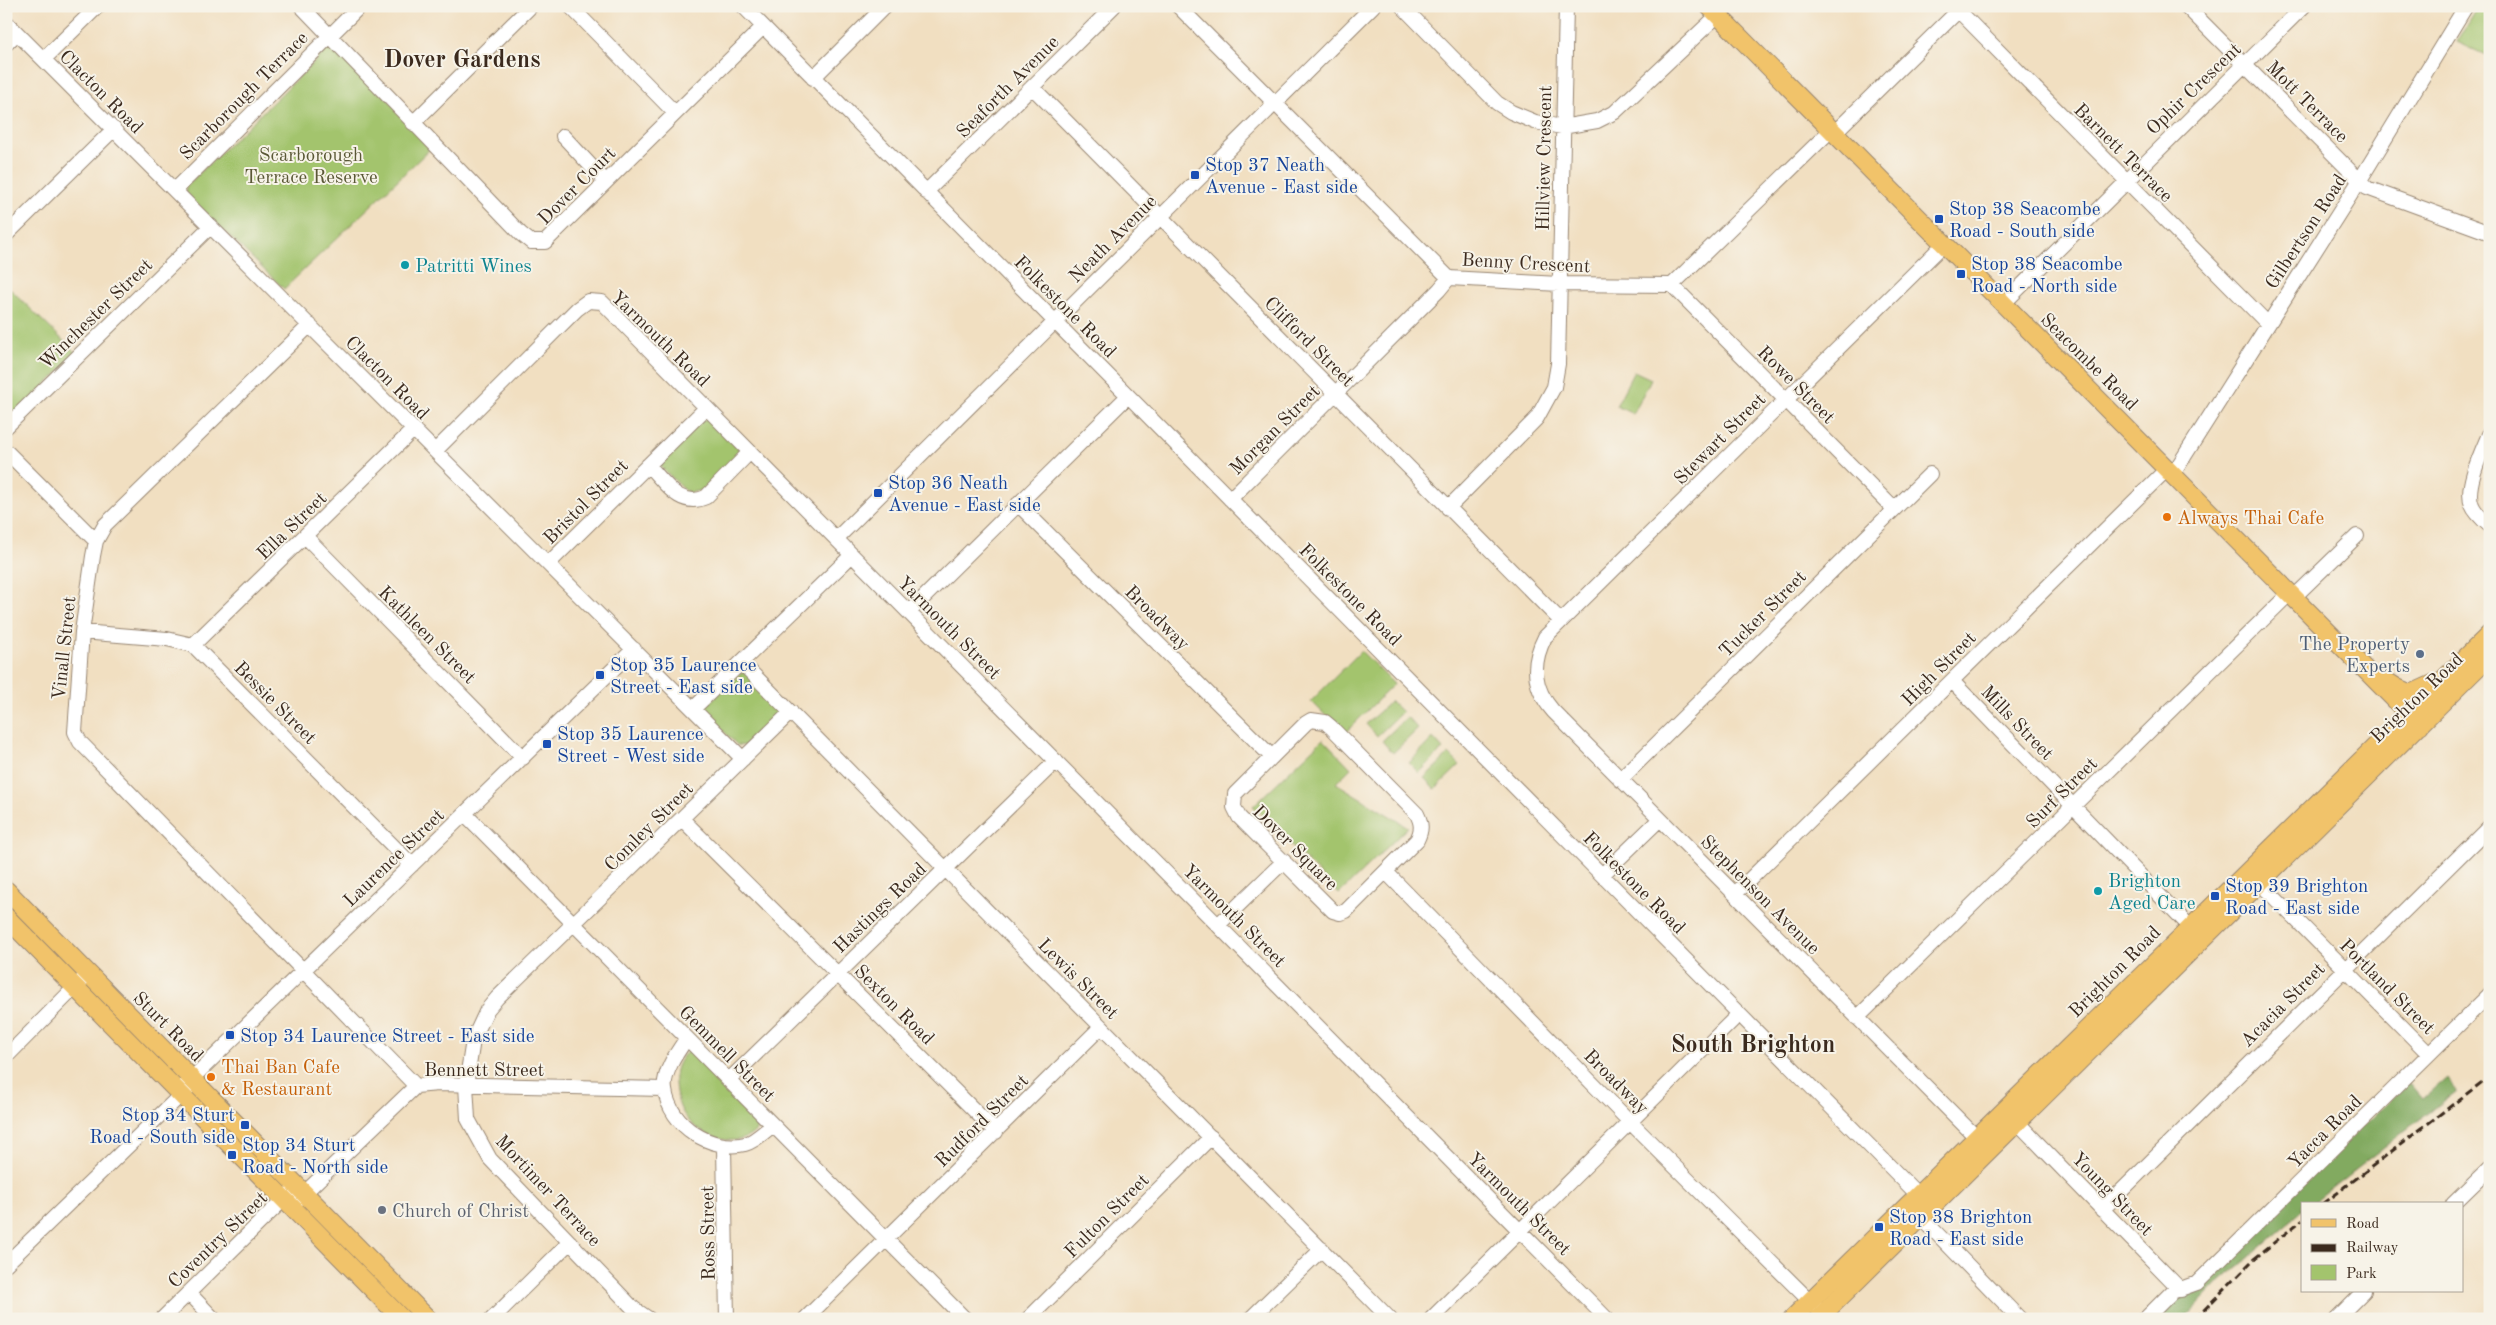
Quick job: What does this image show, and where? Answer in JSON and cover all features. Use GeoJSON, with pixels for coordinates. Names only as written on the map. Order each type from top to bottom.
{"type":"FeatureCollection","features":[{"type":"Feature","properties":{"kind":"main road","name":"Seacombe Road"},"geometry":{"type":"LineString","coordinates":[[1713,11],[2415,720]]}},
{"type":"Feature","properties":{"kind":"main road","name":"Brighton Road"},"geometry":{"type":"LineString","coordinates":[[1792,1319],[2190,926],[2367,756],[2415,720],[2454,671],[2490,634]]}},
{"type":"Feature","properties":{"kind":"main road","name":"Brighton Road"},"geometry":{"type":"LineString","coordinates":[[1823,1317],[2017,1122],[2203,940],[2415,720],[2490,654]]}},
{"type":"Feature","properties":{"kind":"main road"},"geometry":{"type":"LineString","coordinates":[[2354,658],[2397,688],[2411,694],[2423,691],[2454,671]]}},
{"type":"Feature","properties":{"kind":"main road"},"geometry":{"type":"LineString","coordinates":[[2367,756],[2387,727],[2389,718],[2387,692]]}},
{"type":"Feature","properties":{"kind":"main road","name":"Sturt Road"},"geometry":{"type":"LineString","coordinates":[[6,890],[428,1319]]}},
{"type":"Feature","properties":{"kind":"main road","name":"Sturt Road"},"geometry":{"type":"LineString","coordinates":[[6,917],[402,1319]]}},
{"type":"Feature","properties":{"kind":"street"},"geometry":{"type":"LineString","coordinates":[[44,59],[98,6]]}},
{"type":"Feature","properties":{"kind":"street","name":"Dover Court"},"geometry":{"type":"LineString","coordinates":[[301,6],[521,234],[531,242],[545,242],[763,27]]}},
{"type":"Feature","properties":{"kind":"street","name":"Scarborough Terrace"},"geometry":{"type":"LineString","coordinates":[[175,190],[360,6]]}},
{"type":"Feature","properties":{"kind":"street"},"geometry":{"type":"LineString","coordinates":[[413,123],[531,6]]}},
{"type":"Feature","properties":{"kind":"street"},"geometry":{"type":"LineString","coordinates":[[570,6],[675,113]]}},
{"type":"Feature","properties":{"kind":"street","name":"Folkestone Road"},"geometry":{"type":"LineString","coordinates":[[743,6],[1739,1014],[1927,1213],[2020,1319]]}},
{"type":"Feature","properties":{"kind":"street"},"geometry":{"type":"LineString","coordinates":[[813,78],[885,6]]}},
{"type":"Feature","properties":{"kind":"street","name":"Seaforth Avenue"},"geometry":{"type":"LineString","coordinates":[[926,192],[1114,6]]}},
{"type":"Feature","properties":{"kind":"street","name":"Benny Crescent"},"geometry":{"type":"LineString","coordinates":[[1178,6],[1449,278],[1559,284],[1672,285]]}},
{"type":"Feature","properties":{"kind":"street","name":"Neath Avenue"},"geometry":{"type":"LineString","coordinates":[[836,539],[1373,6]]}},
{"type":"Feature","properties":{"kind":"street"},"geometry":{"type":"LineString","coordinates":[[1402,6],[1497,103],[1535,122],[1562,127],[1597,121],[1622,107],[1713,11]]}},
{"type":"Feature","properties":{"kind":"street","name":"Hillview Crescent"},"geometry":{"type":"LineString","coordinates":[[1448,508],[1537,418],[1554,387],[1558,364],[1566,6]]}},
{"type":"Feature","properties":{"kind":"street","name":"Mott Terrace"},"geometry":{"type":"LineString","coordinates":[[2186,6],[2367,188],[2490,233]]}},
{"type":"Feature","properties":{"kind":"street","name":"Ophir Crescent"},"geometry":{"type":"LineString","coordinates":[[2003,304],[2126,180],[2304,6]]}},
{"type":"Feature","properties":{"kind":"street","name":"Gilbertson Road"},"geometry":{"type":"LineString","coordinates":[[2170,472],[2360,180],[2466,6]]}},
{"type":"Feature","properties":{"kind":"street"},"geometry":{"type":"LineString","coordinates":[[1672,285],[1833,132],[1959,8]]}},
{"type":"Feature","properties":{"kind":"street","name":"Barnett Terrace"},"geometry":{"type":"LineString","coordinates":[[1959,8],[2268,324]]}},
{"type":"Feature","properties":{"kind":"street","name":"Clacton Road"},"geometry":{"type":"LineString","coordinates":[[6,22],[743,760]]}},
{"type":"Feature","properties":{"kind":"street"},"geometry":{"type":"LineString","coordinates":[[6,44],[17,33]]}},
{"type":"Feature","properties":{"kind":"street","name":"Clifford Street"},"geometry":{"type":"LineString","coordinates":[[1032,87],[1561,621]]}},
{"type":"Feature","properties":{"kind":"street"},"geometry":{"type":"LineString","coordinates":[[6,235],[114,129]]}},
{"type":"Feature","properties":{"kind":"street"},"geometry":{"type":"LineString","coordinates":[[562,136],[606,182]]}},
{"type":"Feature","properties":{"kind":"street","name":"Winchester Street"},"geometry":{"type":"LineString","coordinates":[[6,427],[211,226]]}},
{"type":"Feature","properties":{"kind":"street","name":"Stewart Street"},"geometry":{"type":"LineString","coordinates":[[1535,669],[1537,652],[1545,637],[1944,244]]}},
{"type":"Feature","properties":{"kind":"street","name":"Morgan Street"},"geometry":{"type":"LineString","coordinates":[[1230,499],[1449,278]]}},
{"type":"Feature","properties":{"kind":"street","name":"Rowe Street"},"geometry":{"type":"LineString","coordinates":[[1672,285],[1894,509]]}},
{"type":"Feature","properties":{"kind":"street","name":"Yarmouth Road"},"geometry":{"type":"LineString","coordinates":[[435,451],[577,309],[593,300],[602,302],[836,539]]}},
{"type":"Feature","properties":{"kind":"street","name":"Vinall Street"},"geometry":{"type":"LineString","coordinates":[[310,325],[105,525],[96,541],[82,632],[74,732],[80,742],[416,1086]]}},
{"type":"Feature","properties":{"kind":"street"},"geometry":{"type":"LineString","coordinates":[[909,612],[1128,396]]}},
{"type":"Feature","properties":{"kind":"street","name":"Bristol Street"},"geometry":{"type":"LineString","coordinates":[[548,564],[706,408]]}},
{"type":"Feature","properties":{"kind":"street","name":"Ella Street"},"geometry":{"type":"LineString","coordinates":[[193,645],[414,430]]}},
{"type":"Feature","properties":{"kind":"street"},"geometry":{"type":"LineString","coordinates":[[2490,432],[2471,484],[2469,495],[2477,513],[2490,526]]}},
{"type":"Feature","properties":{"kind":"street"},"geometry":{"type":"LineString","coordinates":[[6,451],[96,541]]}},
{"type":"Feature","properties":{"kind":"street","name":"Bristol Street"},"geometry":{"type":"LineString","coordinates":[[648,465],[678,496],[686,501],[696,501],[706,497],[750,452]]}},
{"type":"Feature","properties":{"kind":"street","name":"High Street"},"geometry":{"type":"LineString","coordinates":[[1736,894],[1952,681],[2170,472]]}},
{"type":"Feature","properties":{"kind":"street","name":"Tucker Street"},"geometry":{"type":"LineString","coordinates":[[1620,780],[1930,474]]}},
{"type":"Feature","properties":{"kind":"street","name":"Broadway"},"geometry":{"type":"LineString","coordinates":[[1018,504],[1272,757]]}},
{"type":"Feature","properties":{"kind":"street","name":"Surf Street"},"geometry":{"type":"LineString","coordinates":[[1857,1018],[2073,806],[2292,595],[2357,536]]}},
{"type":"Feature","properties":{"kind":"street","name":"Kathleen Street"},"geometry":{"type":"LineString","coordinates":[[306,537],[523,758]]}},
{"type":"Feature","properties":{"kind":"street","name":"Yarmouth Street"},"geometry":{"type":"LineString","coordinates":[[836,539],[1607,1319]]}},
{"type":"Feature","properties":{"kind":"street"},"geometry":{"type":"LineString","coordinates":[[694,709],[852,555]]}},
{"type":"Feature","properties":{"kind":"street"},"geometry":{"type":"LineString","coordinates":[[82,632],[167,639],[193,645]]}},
{"type":"Feature","properties":{"kind":"street","name":"Bessie Street"},"geometry":{"type":"LineString","coordinates":[[193,645],[412,866]]}},
{"type":"Feature","properties":{"kind":"street","name":"Laurence Street"},"geometry":{"type":"LineString","coordinates":[[6,1264],[304,970],[634,650]]}},
{"type":"Feature","properties":{"kind":"street","name":"Lewis Street"},"geometry":{"type":"LineString","coordinates":[[742,663],[1390,1319]]}},
{"type":"Feature","properties":{"kind":"street","name":"Stephenson Avenue"},"geometry":{"type":"LineString","coordinates":[[1535,669],[1536,684],[1546,704],[1976,1137]]}},
{"type":"Feature","properties":{"kind":"street","name":"Mills Street"},"geometry":{"type":"LineString","coordinates":[[1952,681],[2203,940]]}},
{"type":"Feature","properties":{"kind":"street","name":"Comley Street"},"geometry":{"type":"LineString","coordinates":[[575,925],[791,712]]}},
{"type":"Feature","properties":{"kind":"street","name":"Dover Square"},"geometry":{"type":"LineString","coordinates":[[1317,720],[1324,722],[1417,814],[1421,822],[1421,829],[1417,840],[1346,911],[1340,913],[1333,911],[1284,861],[1239,817],[1235,812],[1233,800],[1235,794],[1306,723],[1317,720]]}},
{"type":"Feature","properties":{"kind":"street","name":"Hastings Road"},"geometry":{"type":"LineString","coordinates":[[728,1080],[1056,761]]}},
{"type":"Feature","properties":{"kind":"street","name":"Gemmell Street"},"geometry":{"type":"LineString","coordinates":[[465,814],[965,1319]]}},
{"type":"Feature","properties":{"kind":"street","name":"Sexton Road"},"geometry":{"type":"LineString","coordinates":[[682,819],[996,1132]]}},
{"type":"Feature","properties":{"kind":"street"},"geometry":{"type":"LineString","coordinates":[[1602,875],[1660,820]]}},
{"type":"Feature","properties":{"kind":"street","name":"Acacia Street"},"geometry":{"type":"LineString","coordinates":[[2102,1210],[2490,826]]}},
{"type":"Feature","properties":{"kind":"street"},"geometry":{"type":"LineString","coordinates":[[1218,925],[1284,861]]}},
{"type":"Feature","properties":{"kind":"street","name":"Broadway"},"geometry":{"type":"LineString","coordinates":[[1386,872],[1630,1122],[1810,1300],[1823,1317]]}},
{"type":"Feature","properties":{"kind":"street","name":"Portland Street"},"geometry":{"type":"LineString","coordinates":[[2258,881],[2429,1054]]}},
{"type":"Feature","properties":{"kind":"street","name":"Mortimer Terrace"},"geometry":{"type":"LineString","coordinates":[[575,925],[487,1010],[473,1040],[466,1085],[468,1119],[490,1159],[634,1308],[649,1319]]}},
{"type":"Feature","properties":{"kind":"street"},"geometry":{"type":"LineString","coordinates":[[6,1057],[88,974]]}},
{"type":"Feature","properties":{"kind":"street","name":"Yacca Road"},"geometry":{"type":"LineString","coordinates":[[2145,1319],[2172,1292],[2197,1283],[2490,994]]}},
{"type":"Feature","properties":{"kind":"street"},"geometry":{"type":"LineString","coordinates":[[1431,1319],[1739,1014]]}},
{"type":"Feature","properties":{"kind":"street","name":"Rudford Street"},"geometry":{"type":"LineString","coordinates":[[886,1239],[1101,1026]]}},
{"type":"Feature","properties":{"kind":"street"},"geometry":{"type":"LineString","coordinates":[[687,1038],[671,1061],[664,1089],[674,1113],[698,1137],[724,1147],[747,1144],[774,1125]]}},
{"type":"Feature","properties":{"kind":"street","name":"Bennett Street"},"geometry":{"type":"LineString","coordinates":[[301,1190],[416,1086],[438,1084],[664,1089]]}},
{"type":"Feature","properties":{"kind":"street","name":"Young Street"},"geometry":{"type":"LineString","coordinates":[[2017,1122],[2181,1290]]}},
{"type":"Feature","properties":{"kind":"street","name":"Fulton Street"},"geometry":{"type":"LineString","coordinates":[[1028,1319],[1211,1137]]}},
{"type":"Feature","properties":{"kind":"street","name":"Ross Street"},"geometry":{"type":"LineString","coordinates":[[724,1147],[727,1319]]}},
{"type":"Feature","properties":{"kind":"street"},"geometry":{"type":"LineString","coordinates":[[2455,1202],[2490,1168]]}},
{"type":"Feature","properties":{"kind":"street","name":"Coventry Street"},"geometry":{"type":"LineString","coordinates":[[162,1319],[301,1190]]}},
{"type":"Feature","properties":{"kind":"street"},"geometry":{"type":"LineString","coordinates":[[805,1319],[886,1239]]}},
{"type":"Feature","properties":{"kind":"street"},"geometry":{"type":"LineString","coordinates":[[492,1319],[570,1242]]}},
{"type":"Feature","properties":{"kind":"street"},"geometry":{"type":"LineString","coordinates":[[1250,1319],[1322,1249]]}},
{"type":"Feature","properties":{"kind":"street"},"geometry":{"type":"LineString","coordinates":[[2336,1319],[2363,1292]]}},
{"type":"Feature","properties":{"kind":"street"},"geometry":{"type":"LineString","coordinates":[[188,1293],[214,1319]]}},
{"type":"Feature","properties":{"kind":"green space"},"geometry":{"type":"Polygon","coordinates":[[[2479,6],[2490,6],[2490,57],[2457,42],[2479,6]]]}},
{"type":"Feature","properties":{"kind":"green space","name":"Scarborough Terrace Reserve"},"geometry":{"type":"Polygon","coordinates":[[[334,43],[433,146],[284,289],[186,194],[186,186],[334,43]]]}},
{"type":"Feature","properties":{"kind":"green space"},"geometry":{"type":"Polygon","coordinates":[[[6,285],[77,354],[6,424],[6,285]]]}},
{"type":"Feature","properties":{"kind":"green space"},"geometry":{"type":"Polygon","coordinates":[[[1634,371],[1651,379],[1633,414],[1616,406],[1634,371]]]}},
{"type":"Feature","properties":{"kind":"green space"},"geometry":{"type":"Polygon","coordinates":[[[708,419],[737,446],[739,451],[736,457],[703,490],[688,493],[660,464],[702,420],[708,419]]]}},
{"type":"Feature","properties":{"kind":"green space"},"geometry":{"type":"Polygon","coordinates":[[[1361,651],[1394,684],[1344,734],[1311,701],[1361,651]]]}},
{"type":"Feature","properties":{"kind":"green space"},"geometry":{"type":"Polygon","coordinates":[[[741,673],[746,673],[780,709],[780,714],[748,746],[737,745],[707,714],[707,705],[741,673]]]}},
{"type":"Feature","properties":{"kind":"green space"},"geometry":{"type":"Polygon","coordinates":[[[1391,701],[1402,712],[1377,736],[1366,724],[1391,701]]]}},
{"type":"Feature","properties":{"kind":"green space"},"geometry":{"type":"Polygon","coordinates":[[[1407,717],[1418,729],[1393,753],[1382,741],[1407,717]]]}},
{"type":"Feature","properties":{"kind":"green space"},"geometry":{"type":"Polygon","coordinates":[[[1433,738],[1443,749],[1419,773],[1409,763],[1433,738]]]}},
{"type":"Feature","properties":{"kind":"green space"},"geometry":{"type":"Polygon","coordinates":[[[1323,739],[1351,768],[1336,783],[1408,827],[1339,894],[1253,806],[1323,739]]]}},
{"type":"Feature","properties":{"kind":"green space"},"geometry":{"type":"Polygon","coordinates":[[[1449,754],[1460,765],[1435,789],[1424,778],[1449,754]]]}},
{"type":"Feature","properties":{"kind":"green space"},"geometry":{"type":"Polygon","coordinates":[[[687,1052],[692,1052],[758,1120],[759,1126],[753,1134],[735,1140],[725,1140],[705,1133],[689,1121],[680,1108],[675,1088],[676,1070],[679,1062],[687,1052]]]}},
{"type":"Feature","properties":{"kind":"green space"},"geometry":{"type":"Polygon","coordinates":[[[2447,1078],[2457,1090],[2314,1202],[2301,1202],[2301,1212],[2222,1280],[2185,1319],[2156,1319],[2176,1300],[2197,1289],[2408,1082],[2423,1099],[2447,1078]]]}},
{"type":"Feature","properties":{"kind":"railway"},"geometry":{"type":"LineString","coordinates":[[2326,1202],[2490,1076]]}},
{"type":"Feature","properties":{"kind":"railway"},"geometry":{"type":"LineString","coordinates":[[2195,1319],[2254,1259],[2301,1221]]}},
{"type":"Feature","properties":{"kind":"place","name":"Stop 37 Neath Avenue - East side"},"geometry":{"type":"Point","coordinates":[1195,175]}},
{"type":"Feature","properties":{"kind":"place","name":"Stop 38 Seacombe Road - South side"},"geometry":{"type":"Point","coordinates":[1939,219]}},
{"type":"Feature","properties":{"kind":"place","name":"Patritti Wines"},"geometry":{"type":"Point","coordinates":[405,265]}},
{"type":"Feature","properties":{"kind":"place","name":"Stop 38 Seacombe Road - North side"},"geometry":{"type":"Point","coordinates":[1961,274]}},
{"type":"Feature","properties":{"kind":"place","name":"Stop 36 Neath Avenue - East side"},"geometry":{"type":"Point","coordinates":[878,493]}},
{"type":"Feature","properties":{"kind":"place","name":"Always Thai Cafe"},"geometry":{"type":"Point","coordinates":[2167,517]}},
{"type":"Feature","properties":{"kind":"place","name":"The Property Experts"},"geometry":{"type":"Point","coordinates":[2420,654]}},
{"type":"Feature","properties":{"kind":"place","name":"Stop 35 Laurence Street - East side"},"geometry":{"type":"Point","coordinates":[600,675]}},
{"type":"Feature","properties":{"kind":"place","name":"Stop 35 Laurence Street - West side"},"geometry":{"type":"Point","coordinates":[547,744]}},
{"type":"Feature","properties":{"kind":"place","name":"Brighton Aged Care"},"geometry":{"type":"Point","coordinates":[2098,891]}},
{"type":"Feature","properties":{"kind":"place","name":"Stop 39 Brighton Road - East side"},"geometry":{"type":"Point","coordinates":[2215,896]}},
{"type":"Feature","properties":{"kind":"place","name":"Stop 34 Laurence Street - East side"},"geometry":{"type":"Point","coordinates":[230,1035]}},
{"type":"Feature","properties":{"kind":"place","name":"Thai Ban Cafe & Restaurant"},"geometry":{"type":"Point","coordinates":[211,1077]}},
{"type":"Feature","properties":{"kind":"place","name":"Stop 34 Sturt Road - South side"},"geometry":{"type":"Point","coordinates":[245,1125]}},
{"type":"Feature","properties":{"kind":"place","name":"Stop 34 Sturt Road - North side"},"geometry":{"type":"Point","coordinates":[232,1155]}},
{"type":"Feature","properties":{"kind":"place","name":"Church of Christ"},"geometry":{"type":"Point","coordinates":[382,1210]}},
{"type":"Feature","properties":{"kind":"place","name":"Stop 38 Brighton Road - East side"},"geometry":{"type":"Point","coordinates":[1879,1227]}},
{"type":"Feature","properties":{"kind":"district","name":"Dover Gardens"},"geometry":{"type":"Point","coordinates":[462,59]}},
{"type":"Feature","properties":{"kind":"district","name":"South Brighton"},"geometry":{"type":"Point","coordinates":[1753,1044]}}]}
